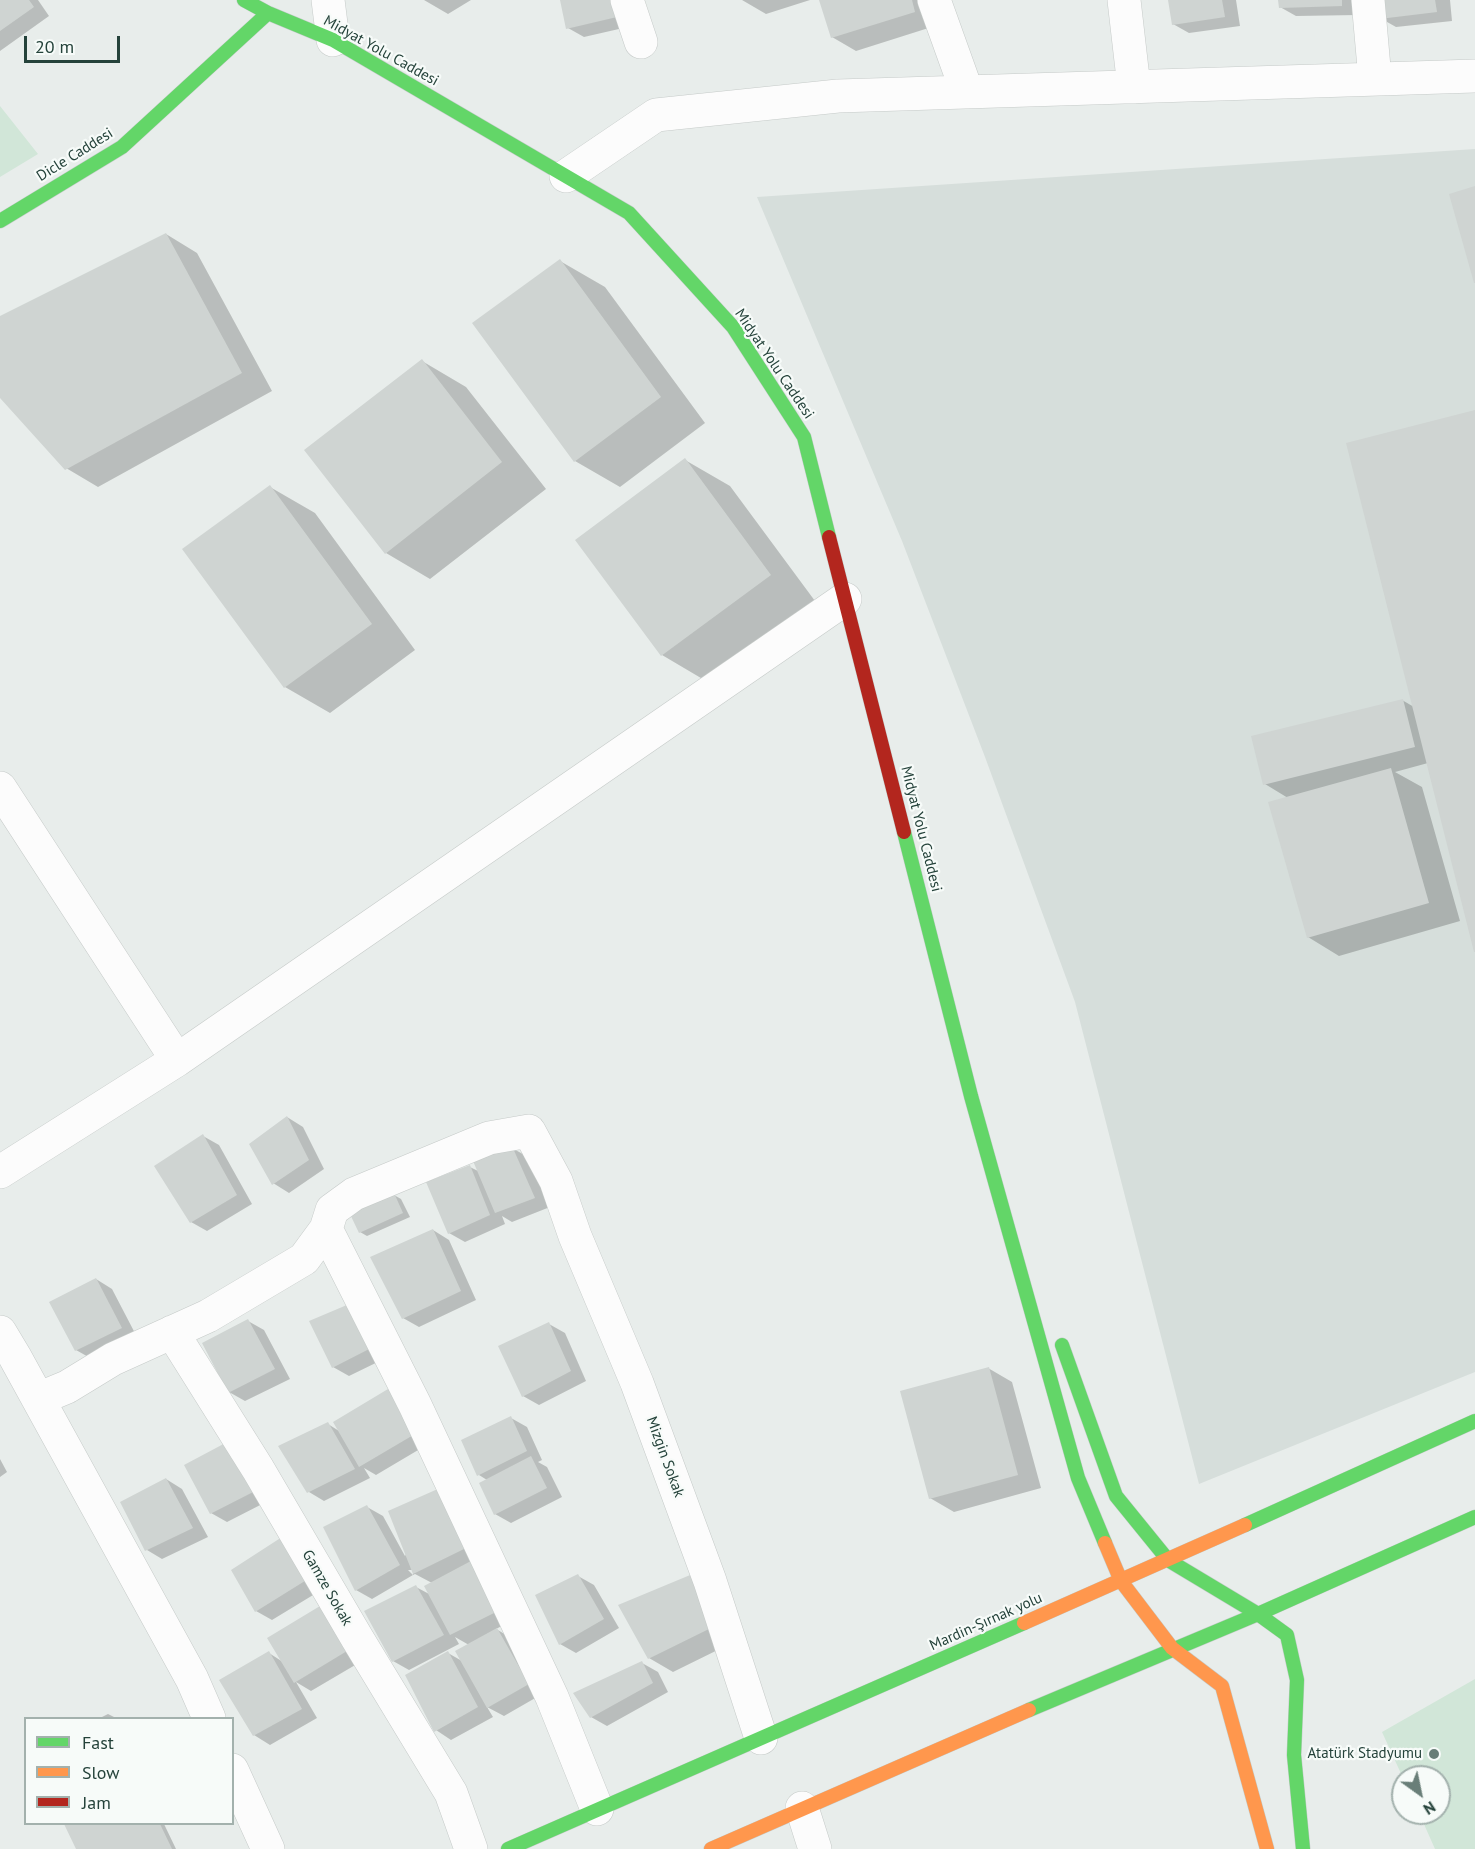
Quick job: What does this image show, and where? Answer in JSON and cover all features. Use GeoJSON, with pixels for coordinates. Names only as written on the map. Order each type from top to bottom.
{"type":"FeatureCollection","features":[{"type":"Feature","properties":{"kind":"main road","name":"Midyat Yolu Caddesi"},"geometry":{"type":"LineString","coordinates":[[244,0],[268,13],[333,40],[629,213],[733,327],[804,437],[971,1096]]}},
{"type":"Feature","properties":{"kind":"main road","name":"Dicle Caddesi"},"geometry":{"type":"LineString","coordinates":[[0,221],[122,147],[268,13]]}},
{"type":"Feature","properties":{"kind":"main road"},"geometry":{"type":"LineString","coordinates":[[971,1096],[1032,1263]]}},
{"type":"Feature","properties":{"kind":"main road"},"geometry":{"type":"LineString","coordinates":[[971,1096],[1078,1478],[1121,1581],[1172,1648],[1222,1686],[1267,1849]]}},
{"type":"Feature","properties":{"kind":"main road"},"geometry":{"type":"LineString","coordinates":[[1056,1329],[1116,1496],[1168,1560],[1258,1614],[1287,1635],[1297,1680],[1294,1755],[1303,1849]]}},
{"type":"Feature","properties":{"kind":"main road","name":"Mardin-Şırnak yolu"},"geometry":{"type":"LineString","coordinates":[[508,1849],[1121,1581],[1475,1421]]}},
{"type":"Feature","properties":{"kind":"main road"},"geometry":{"type":"LineString","coordinates":[[711,1849],[1172,1648],[1258,1614],[1475,1517]]}},
{"type":"Feature","properties":{"kind":"street"},"geometry":{"type":"LineString","coordinates":[[328,0],[333,40]]}},
{"type":"Feature","properties":{"kind":"street"},"geometry":{"type":"LineString","coordinates":[[627,0],[641,42]]}},
{"type":"Feature","properties":{"kind":"street"},"geometry":{"type":"LineString","coordinates":[[934,0],[967,92]]}},
{"type":"Feature","properties":{"kind":"street"},"geometry":{"type":"LineString","coordinates":[[1124,0],[1134,87]]}},
{"type":"Feature","properties":{"kind":"street"},"geometry":{"type":"LineString","coordinates":[[1368,0],[1375,79]]}},
{"type":"Feature","properties":{"kind":"street"},"geometry":{"type":"LineString","coordinates":[[566,176],[656,115],[838,96],[1475,76]]}},
{"type":"Feature","properties":{"kind":"street"},"geometry":{"type":"LineString","coordinates":[[0,1172],[177,1060],[845,599]]}},
{"type":"Feature","properties":{"kind":"street"},"geometry":{"type":"LineString","coordinates":[[5,806],[177,1060]]}},
{"type":"Feature","properties":{"kind":"street","name":"Mizgin Sokak"},"geometry":{"type":"LineString","coordinates":[[326,1229],[332,1210],[354,1194],[489,1138],[529,1131],[556,1181],[575,1236],[637,1383],[710,1581],[761,1738]]}},
{"type":"Feature","properties":{"kind":"street"},"geometry":{"type":"LineString","coordinates":[[38,1399],[67,1387],[113,1359],[208,1316],[304,1259],[326,1229],[416,1405],[537,1665],[597,1809]]}},
{"type":"Feature","properties":{"kind":"street"},"geometry":{"type":"LineString","coordinates":[[0,1332],[192,1679],[208,1717]]}},
{"type":"Feature","properties":{"kind":"street","name":"Gamze Sokak"},"geometry":{"type":"LineString","coordinates":[[172,1332],[258,1469],[451,1793],[471,1849]]}},
{"type":"Feature","properties":{"kind":"street"},"geometry":{"type":"LineString","coordinates":[[234,1774],[268,1849]]}},
{"type":"Feature","properties":{"kind":"street"},"geometry":{"type":"LineString","coordinates":[[802,1808],[815,1849]]}},
{"type":"Feature","properties":{"kind":"shaded area"},"geometry":{"type":"Polygon","coordinates":[[[1475,149],[1475,1372],[1199,1484],[1075,1002],[985,757],[902,541],[757,197],[1475,149]]]}},
{"type":"Feature","properties":{"kind":"green space"},"geometry":{"type":"Polygon","coordinates":[[[0,106],[38,154],[0,177],[0,106]]]}},
{"type":"Feature","properties":{"kind":"green space","name":"Atatürk Stadyumu"},"geometry":{"type":"Polygon","coordinates":[[[1475,1679],[1475,1849],[1435,1849],[1424,1825],[1451,1825],[1451,1765],[1397,1765],[1382,1732],[1475,1679]]]}},
{"type":"Feature","properties":{"kind":"building"},"geometry":{"type":"Polygon","coordinates":[[[0,0],[29,0],[34,7],[0,31],[0,0]]]}},
{"type":"Feature","properties":{"kind":"building"},"geometry":{"type":"Polygon","coordinates":[[[560,0],[613,0],[617,17],[566,29],[560,0]]]}},
{"type":"Feature","properties":{"kind":"building"},"geometry":{"type":"Polygon","coordinates":[[[819,0],[912,0],[915,12],[831,38],[819,0]]]}},
{"type":"Feature","properties":{"kind":"building"},"geometry":{"type":"Polygon","coordinates":[[[1168,0],[1222,0],[1225,17],[1172,25],[1168,0]]]}},
{"type":"Feature","properties":{"kind":"building"},"geometry":{"type":"Polygon","coordinates":[[[1278,0],[1342,0],[1342,6],[1279,8],[1278,0]]]}},
{"type":"Feature","properties":{"kind":"building"},"geometry":{"type":"Polygon","coordinates":[[[1377,0],[1435,0],[1437,12],[1379,19],[1377,0]]]}},
{"type":"Feature","properties":{"kind":"building"},"geometry":{"type":"Polygon","coordinates":[[[1475,186],[1475,283],[1474,283],[1449,194],[1475,186]]]}},
{"type":"Feature","properties":{"kind":"building"},"geometry":{"type":"Polygon","coordinates":[[[166,233],[242,373],[65,470],[0,398],[0,316],[166,233]]]}},
{"type":"Feature","properties":{"kind":"building"},"geometry":{"type":"Polygon","coordinates":[[[560,259],[661,397],[574,462],[472,323],[560,259]]]}},
{"type":"Feature","properties":{"kind":"building"},"geometry":{"type":"Polygon","coordinates":[[[422,359],[502,462],[385,554],[304,450],[422,359]]]}},
{"type":"Feature","properties":{"kind":"building"},"geometry":{"type":"Polygon","coordinates":[[[1475,410],[1475,952],[1474,952],[1346,443],[1475,410]]]}},
{"type":"Feature","properties":{"kind":"building"},"geometry":{"type":"Polygon","coordinates":[[[685,458],[771,575],[661,656],[575,540],[685,458]]]}},
{"type":"Feature","properties":{"kind":"building"},"geometry":{"type":"Polygon","coordinates":[[[270,485],[372,624],[284,688],[182,549],[270,485]]]}},
{"type":"Feature","properties":{"kind":"building"},"geometry":{"type":"Polygon","coordinates":[[[1403,699],[1415,747],[1263,785],[1251,736],[1403,699]]]}},
{"type":"Feature","properties":{"kind":"building"},"geometry":{"type":"Polygon","coordinates":[[[1391,768],[1429,903],[1307,938],[1268,802],[1391,768]]]}},
{"type":"Feature","properties":{"kind":"building"},"geometry":{"type":"Polygon","coordinates":[[[287,1116],[309,1160],[272,1185],[249,1144],[287,1116]]]}},
{"type":"Feature","properties":{"kind":"building"},"geometry":{"type":"Polygon","coordinates":[[[203,1134],[237,1195],[190,1223],[154,1166],[203,1134]]]}},
{"type":"Feature","properties":{"kind":"building"},"geometry":{"type":"Polygon","coordinates":[[[512,1146],[535,1198],[495,1213],[473,1161],[512,1146]]]}},
{"type":"Feature","properties":{"kind":"building"},"geometry":{"type":"Polygon","coordinates":[[[470,1165],[490,1215],[448,1234],[426,1182],[470,1165]]]}},
{"type":"Feature","properties":{"kind":"building"},"geometry":{"type":"Polygon","coordinates":[[[394,1193],[403,1213],[359,1233],[349,1212],[394,1193]]]}},
{"type":"Feature","properties":{"kind":"building"},"geometry":{"type":"Polygon","coordinates":[[[433,1229],[461,1291],[402,1319],[370,1257],[433,1229]]]}},
{"type":"Feature","properties":{"kind":"building"},"geometry":{"type":"Polygon","coordinates":[[[96,1278],[122,1328],[75,1351],[49,1302],[96,1278]]]}},
{"type":"Feature","properties":{"kind":"building"},"geometry":{"type":"Polygon","coordinates":[[[354,1302],[373,1347],[332,1368],[309,1321],[354,1302]]]}},
{"type":"Feature","properties":{"kind":"building"},"geometry":{"type":"Polygon","coordinates":[[[248,1319],[275,1369],[228,1393],[202,1343],[248,1319]]]}},
{"type":"Feature","properties":{"kind":"building"},"geometry":{"type":"Polygon","coordinates":[[[549,1322],[571,1371],[522,1397],[498,1346],[549,1322]]]}},
{"type":"Feature","properties":{"kind":"building"},"geometry":{"type":"Polygon","coordinates":[[[989,1367],[1018,1475],[929,1499],[900,1391],[989,1367]]]}},
{"type":"Feature","properties":{"kind":"building"},"geometry":{"type":"Polygon","coordinates":[[[393,1386],[415,1434],[359,1467],[333,1422],[393,1386]]]}},
{"type":"Feature","properties":{"kind":"building"},"geometry":{"type":"Polygon","coordinates":[[[511,1416],[527,1451],[477,1476],[461,1440],[511,1416]]]}},
{"type":"Feature","properties":{"kind":"building"},"geometry":{"type":"Polygon","coordinates":[[[328,1422],[355,1469],[307,1493],[278,1446],[328,1422]]]}},
{"type":"Feature","properties":{"kind":"building"},"geometry":{"type":"Polygon","coordinates":[[[231,1440],[257,1490],[210,1514],[184,1465],[231,1440]]]}},
{"type":"Feature","properties":{"kind":"building"},"geometry":{"type":"Polygon","coordinates":[[[531,1456],[547,1488],[494,1515],[479,1483],[531,1456]]]}},
{"type":"Feature","properties":{"kind":"building"},"geometry":{"type":"Polygon","coordinates":[[[166,1478],[193,1528],[145,1551],[120,1502],[166,1478]]]}},
{"type":"Feature","properties":{"kind":"building"},"geometry":{"type":"Polygon","coordinates":[[[440,1488],[466,1548],[413,1574],[388,1511],[440,1488]]]}},
{"type":"Feature","properties":{"kind":"building"},"geometry":{"type":"Polygon","coordinates":[[[367,1505],[400,1565],[355,1591],[323,1527],[367,1505]]]}},
{"type":"Feature","properties":{"kind":"building"},"geometry":{"type":"Polygon","coordinates":[[[282,1537],[308,1579],[255,1612],[231,1570],[282,1537]]]}},
{"type":"Feature","properties":{"kind":"building"},"geometry":{"type":"Polygon","coordinates":[[[471,1561],[498,1611],[450,1635],[424,1586],[471,1561]]]}},
{"type":"Feature","properties":{"kind":"building"},"geometry":{"type":"Polygon","coordinates":[[[695,1573],[717,1625],[648,1659],[618,1605],[695,1573]]]}},
{"type":"Feature","properties":{"kind":"building"},"geometry":{"type":"Polygon","coordinates":[[[578,1574],[604,1619],[559,1645],[535,1595],[578,1574]]]}},
{"type":"Feature","properties":{"kind":"building"},"geometry":{"type":"Polygon","coordinates":[[[416,1585],[444,1635],[392,1662],[364,1611],[416,1585]]]}},
{"type":"Feature","properties":{"kind":"building"},"geometry":{"type":"Polygon","coordinates":[[[320,1606],[347,1651],[294,1683],[267,1638],[320,1606]]]}},
{"type":"Feature","properties":{"kind":"building"},"geometry":{"type":"Polygon","coordinates":[[[497,1628],[529,1684],[487,1708],[455,1651],[497,1628]]]}},
{"type":"Feature","properties":{"kind":"building"},"geometry":{"type":"Polygon","coordinates":[[[269,1651],[302,1709],[253,1736],[219,1680],[269,1651]]]}},
{"type":"Feature","properties":{"kind":"building"},"geometry":{"type":"Polygon","coordinates":[[[448,1651],[478,1707],[434,1732],[405,1675],[448,1651]]]}},
{"type":"Feature","properties":{"kind":"building"},"geometry":{"type":"Polygon","coordinates":[[[642,1661],[653,1683],[590,1718],[573,1693],[642,1661]]]}},
{"type":"Feature","properties":{"kind":"building"},"geometry":{"type":"Polygon","coordinates":[[[64,1825],[160,1825],[172,1849],[76,1849],[64,1825]]]}},
{"type":"Feature","properties":{"kind":"traffic: fast"},"geometry":{"type":"LineString","coordinates":[[244,0],[268,13],[333,40],[629,213],[733,327],[804,437],[829,537]]}},
{"type":"Feature","properties":{"kind":"traffic: fast"},"geometry":{"type":"LineString","coordinates":[[0,221],[122,147],[268,13]]}},
{"type":"Feature","properties":{"kind":"traffic: fast"},"geometry":{"type":"LineString","coordinates":[[904,832],[971,1096],[1078,1478],[1105,1543]]}},
{"type":"Feature","properties":{"kind":"traffic: fast"},"geometry":{"type":"LineString","coordinates":[[1062,1345],[1116,1496],[1168,1560],[1258,1614],[1287,1635],[1297,1680],[1294,1755],[1303,1849]]}},
{"type":"Feature","properties":{"kind":"traffic: fast"},"geometry":{"type":"LineString","coordinates":[[1245,1525],[1475,1421]]}},
{"type":"Feature","properties":{"kind":"traffic: fast"},"geometry":{"type":"LineString","coordinates":[[1029,1710],[1258,1614],[1475,1517]]}},
{"type":"Feature","properties":{"kind":"traffic: fast"},"geometry":{"type":"LineString","coordinates":[[508,1849],[1024,1623]]}},
{"type":"Feature","properties":{"kind":"traffic: slow"},"geometry":{"type":"LineString","coordinates":[[1024,1623],[1245,1525]]}},
{"type":"Feature","properties":{"kind":"traffic: slow"},"geometry":{"type":"LineString","coordinates":[[1105,1543],[1121,1581],[1172,1648],[1222,1686],[1267,1849]]}},
{"type":"Feature","properties":{"kind":"traffic: slow"},"geometry":{"type":"LineString","coordinates":[[711,1849],[1029,1710]]}},
{"type":"Feature","properties":{"kind":"traffic: jam"},"geometry":{"type":"LineString","coordinates":[[829,537],[904,832]]}},
{"type":"Feature","properties":{"kind":"place","name":"Atatürk Stadyumu"},"geometry":{"type":"Point","coordinates":[1434,1754]}}]}
